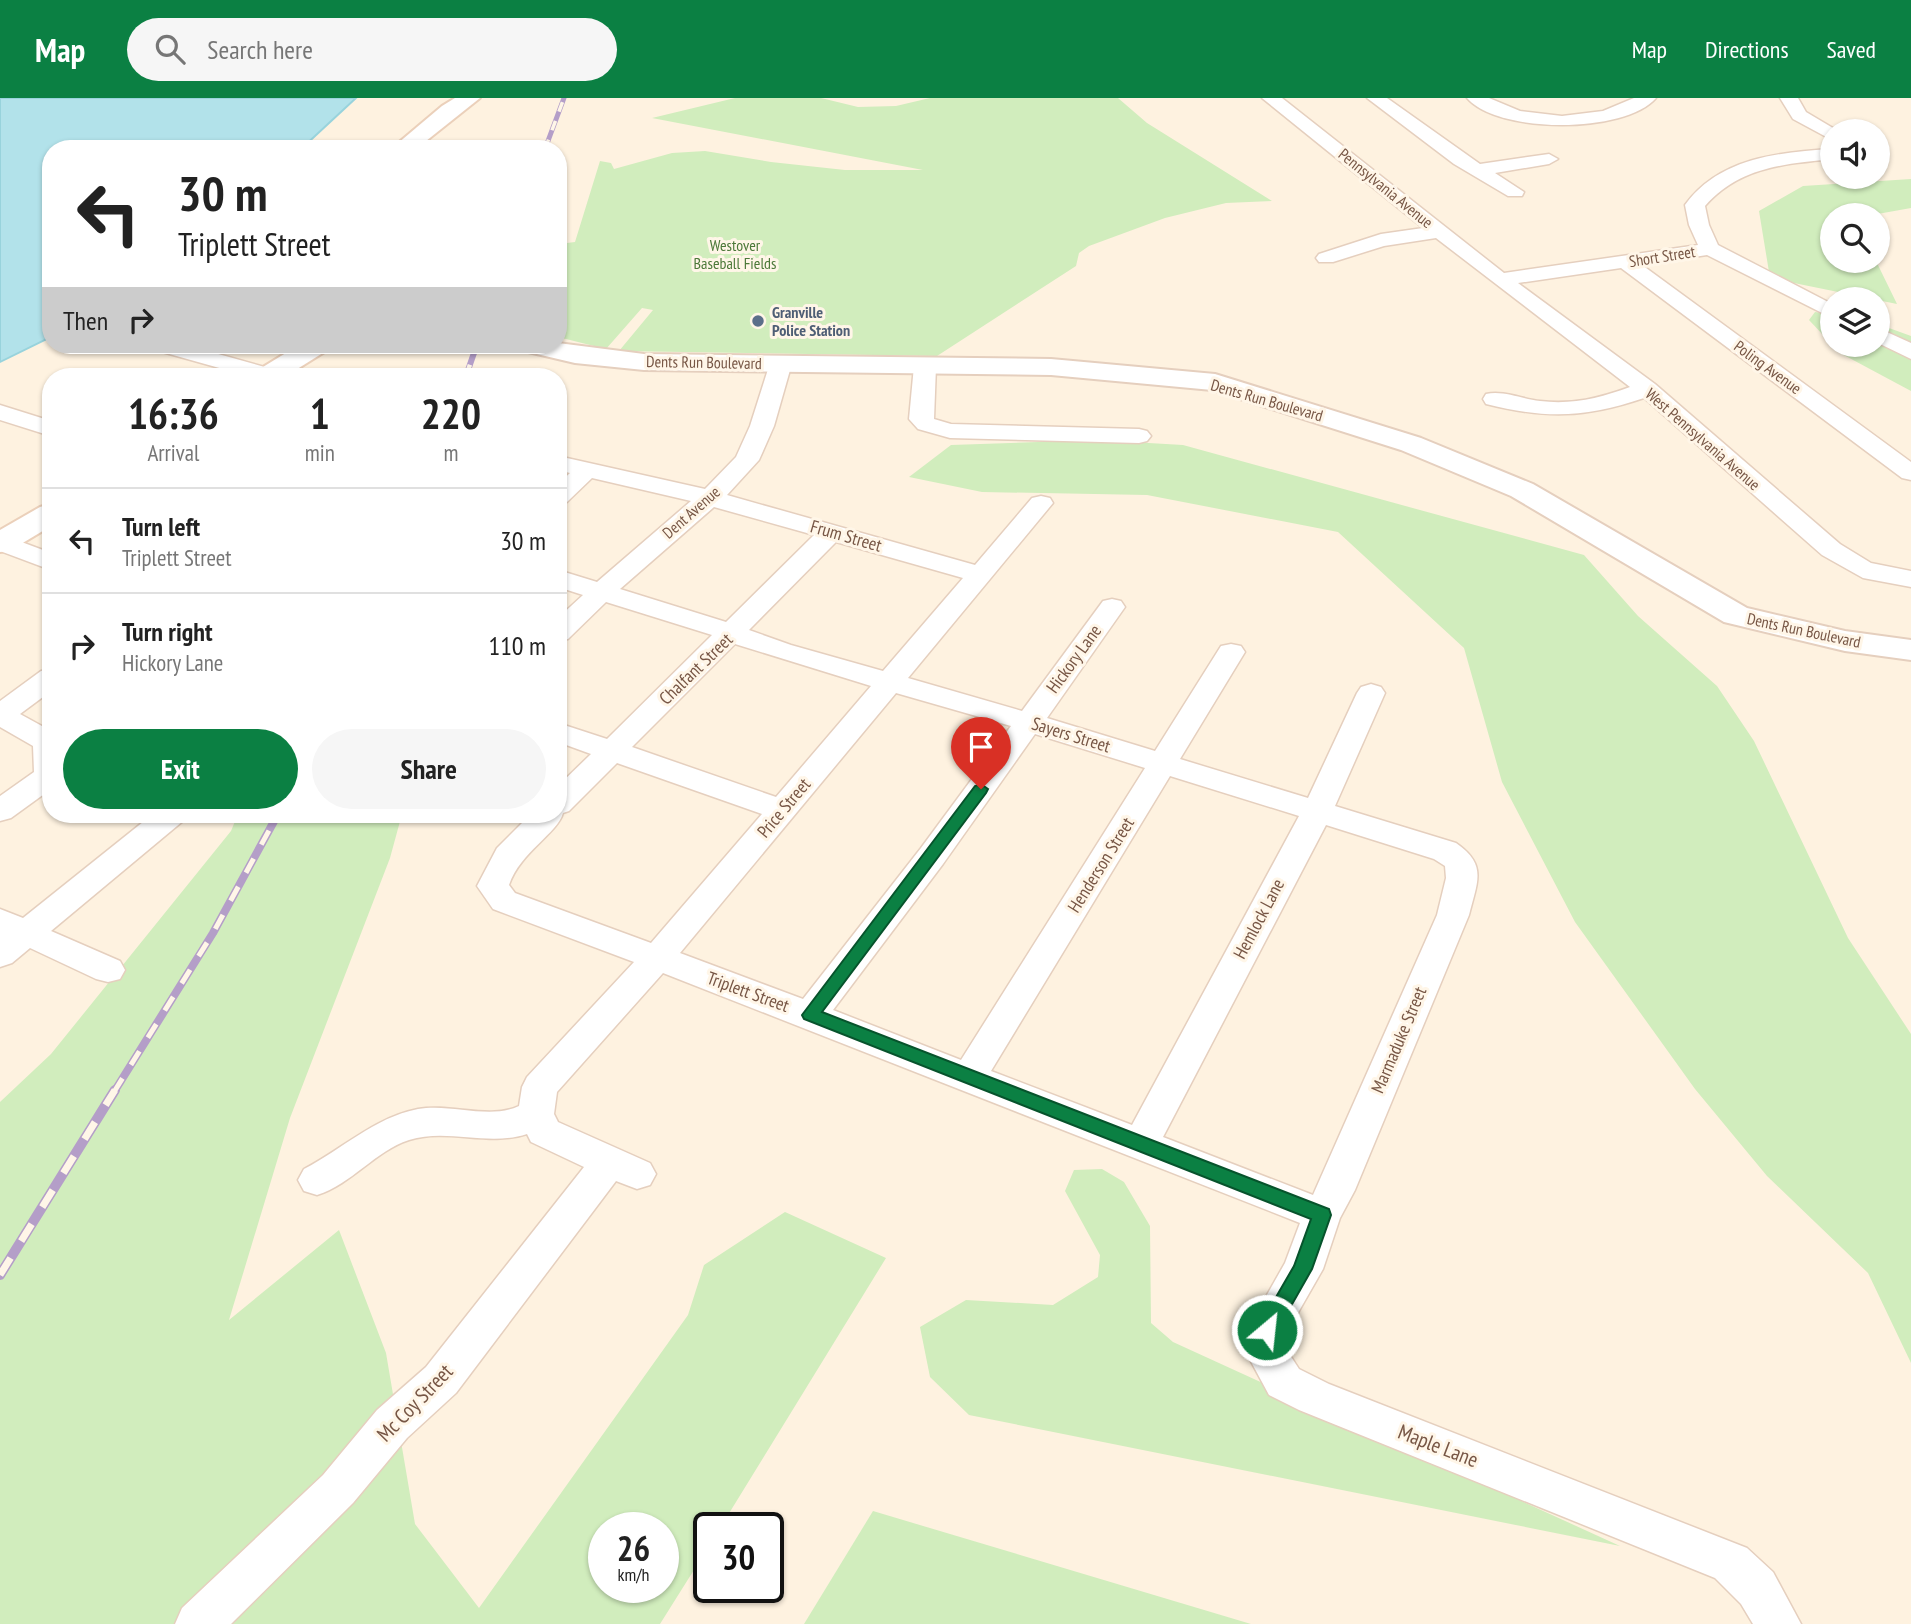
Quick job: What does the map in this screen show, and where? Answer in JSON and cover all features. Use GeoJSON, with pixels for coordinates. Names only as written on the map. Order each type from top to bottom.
{"type":"FeatureCollection","features":[{"type":"Feature","properties":{"kind":"street"},"geometry":{"type":"LineString","coordinates":[[413,140],[449,110],[470,98]]}},
{"type":"Feature","properties":{"kind":"street","name":"Pennsylvania Avenue"},"geometry":{"type":"LineString","coordinates":[[1270,98],[1500,280]]}},
{"type":"Feature","properties":{"kind":"street"},"geometry":{"type":"LineString","coordinates":[[1376,98],[1477,170],[1515,192]]}},
{"type":"Feature","properties":{"kind":"street"},"geometry":{"type":"LineString","coordinates":[[1476,98],[1488,106],[1517,116],[1541,120],[1599,116],[1635,105],[1647,98]]}},
{"type":"Feature","properties":{"kind":"street"},"geometry":{"type":"LineString","coordinates":[[1789,98],[1799,115],[1820,128]]}},
{"type":"Feature","properties":{"kind":"street","name":"Short Street"},"geometry":{"type":"LineString","coordinates":[[1500,280],[1710,249],[1699,225],[1695,205],[1706,190],[1721,178],[1746,167],[1779,159],[1820,155]]}},
{"type":"Feature","properties":{"kind":"street"},"geometry":{"type":"LineString","coordinates":[[1477,170],[1549,159]]}},
{"type":"Feature","properties":{"kind":"street"},"geometry":{"type":"LineString","coordinates":[[1326,258],[1381,240],[1440,232]]}},
{"type":"Feature","properties":{"kind":"street"},"geometry":{"type":"LineString","coordinates":[[1710,249],[1820,306]]}},
{"type":"Feature","properties":{"kind":"street","name":"Poling Avenue"},"geometry":{"type":"LineString","coordinates":[[1625,262],[1911,473]]}},
{"type":"Feature","properties":{"kind":"street","name":"West Pennsylvania Avenue"},"geometry":{"type":"LineString","coordinates":[[1500,280],[1647,389],[1819,541],[1847,562],[1883,576],[1911,579]]}},
{"type":"Feature","properties":{"kind":"street"},"geometry":{"type":"LineString","coordinates":[[1890,341],[1911,352]]}},
{"type":"Feature","properties":{"kind":"street","name":"Dents Run Boulevard"},"geometry":{"type":"LineString","coordinates":[[567,353],[644,362],[1051,368],[1215,382],[1411,444],[1522,491],[1736,615],[1845,641],[1911,650]]}},
{"type":"Feature","properties":{"kind":"street"},"geometry":{"type":"LineString","coordinates":[[194,354],[242,368]]}},
{"type":"Feature","properties":{"kind":"street"},"geometry":{"type":"LineString","coordinates":[[281,368],[303,354]]}},
{"type":"Feature","properties":{"kind":"street","name":"Dent Avenue"},"geometry":{"type":"LineString","coordinates":[[567,624],[635,560],[710,498],[747,460],[762,426],[781,363]]}},
{"type":"Feature","properties":{"kind":"street"},"geometry":{"type":"LineString","coordinates":[[925,366],[921,419],[937,429],[986,433],[1139,436]]}},
{"type":"Feature","properties":{"kind":"street"},"geometry":{"type":"LineString","coordinates":[[1494,399],[1542,410],[1568,411],[1593,408],[1647,389]]}},
{"type":"Feature","properties":{"kind":"street"},"geometry":{"type":"LineString","coordinates":[[0,412],[42,426]]}},
{"type":"Feature","properties":{"kind":"street","name":"Frum Street"},"geometry":{"type":"LineString","coordinates":[[567,465],[710,498],[981,575]]}},
{"type":"Feature","properties":{"kind":"street"},"geometry":{"type":"LineString","coordinates":[[567,489],[588,469]]}},
{"type":"Feature","properties":{"kind":"street","name":"Price Street"},"geometry":{"type":"LineString","coordinates":[[536,1114],[540,1087],[657,958],[1041,503]]}},
{"type":"Feature","properties":{"kind":"street"},"geometry":{"type":"LineString","coordinates":[[0,543],[42,518]]}},
{"type":"Feature","properties":{"kind":"street","name":"Chalfant Street"},"geometry":{"type":"LineString","coordinates":[[567,795],[832,532]]}},
{"type":"Feature","properties":{"kind":"street"},"geometry":{"type":"LineString","coordinates":[[0,543],[42,559]]}},
{"type":"Feature","properties":{"kind":"street","name":"Sayers Street"},"geometry":{"type":"LineString","coordinates":[[567,581],[781,651],[1029,722],[1318,810],[1445,851],[1460,862]]}},
{"type":"Feature","properties":{"kind":"street","name":"Hickory Lane"},"geometry":{"type":"LineString","coordinates":[[810,1015],[932,856],[1112,607]]}},
{"type":"Feature","properties":{"kind":"street","name":"Henderson Street"},"geometry":{"type":"LineString","coordinates":[[970,1077],[1231,652]]}},
{"type":"Feature","properties":{"kind":"street"},"geometry":{"type":"LineString","coordinates":[[42,684],[0,715],[42,738]]}},
{"type":"Feature","properties":{"kind":"street","name":"Hemlock Lane"},"geometry":{"type":"LineString","coordinates":[[1140,1143],[1318,810],[1371,693]]}},
{"type":"Feature","properties":{"kind":"street"},"geometry":{"type":"LineString","coordinates":[[567,735],[782,810]]}},
{"type":"Feature","properties":{"kind":"street"},"geometry":{"type":"LineString","coordinates":[[0,811],[42,780]]}},
{"type":"Feature","properties":{"kind":"street"},"geometry":{"type":"LineString","coordinates":[[0,955],[13,926],[159,823]]}},
{"type":"Feature","properties":{"kind":"street","name":"Triplett Street"},"geometry":{"type":"LineString","coordinates":[[540,823],[496,871],[494,886],[504,901],[810,1015],[1322,1215]]}},
{"type":"Feature","properties":{"kind":"street","name":"Marmaduke Street"},"geometry":{"type":"LineString","coordinates":[[1322,1215],[1341,1178],[1452,915],[1462,878],[1460,862]]}},
{"type":"Feature","properties":{"kind":"street"},"geometry":{"type":"LineString","coordinates":[[13,926],[108,970]]}},
{"type":"Feature","properties":{"kind":"street"},"geometry":{"type":"LineString","coordinates":[[317,1180],[356,1157],[391,1131],[404,1126],[440,1119],[509,1126],[536,1114]]}},
{"type":"Feature","properties":{"kind":"street","name":"Mc Coy Street"},"geometry":{"type":"LineString","coordinates":[[198,1624],[338,1489],[392,1424],[441,1380],[623,1168],[544,1132],[536,1114]]}},
{"type":"Feature","properties":{"kind":"street","name":"Maple Lane"},"geometry":{"type":"LineString","coordinates":[[1322,1215],[1303,1269],[1267,1330],[1268,1356],[1284,1382],[1314,1397],[1689,1544],[1731,1563],[1768,1606]]}},
{"type":"Feature","properties":{"kind":"green space","name":"Westover Baseball Fields"},"geometry":{"type":"Polygon","coordinates":[[[735,98],[821,98],[858,107],[896,106],[930,98],[1118,98],[1147,123],[1272,201],[1226,203],[1165,218],[1089,246],[1079,253],[1076,266],[937,356],[619,351],[653,310],[642,308],[606,349],[567,339],[567,243],[575,242],[600,161],[611,163],[614,169],[672,153],[705,151],[845,170],[923,170],[652,118],[735,98]]]}},
{"type":"Feature","properties":{"kind":"green space"},"geometry":{"type":"Polygon","coordinates":[[[1911,179],[1911,208],[1890,212],[1890,203],[1820,203],[1820,273],[1882,273],[1889,287],[1820,288],[1770,278],[1759,211],[1803,186],[1820,185],[1820,189],[1890,189],[1890,180],[1911,179]]]}},
{"type":"Feature","properties":{"kind":"green space"},"geometry":{"type":"Polygon","coordinates":[[[1890,290],[1897,304],[1890,303],[1890,290]]]}},
{"type":"Feature","properties":{"kind":"green space"},"geometry":{"type":"Polygon","coordinates":[[[1815,312],[1820,313],[1820,331],[1809,320],[1815,312]]]}},
{"type":"Feature","properties":{"kind":"green space"},"geometry":{"type":"Polygon","coordinates":[[[1890,328],[1911,336],[1911,391],[1847,357],[1890,357],[1890,328]]]}},
{"type":"Feature","properties":{"kind":"green space"},"geometry":{"type":"Polygon","coordinates":[[[1097,440],[1183,445],[1584,555],[1638,616],[1717,686],[1754,741],[1848,938],[1911,1034],[1911,1363],[1868,1273],[1767,1176],[1695,1089],[1575,922],[1502,782],[1464,648],[1338,532],[1147,495],[982,492],[909,477],[951,445],[1097,440]]]}},
{"type":"Feature","properties":{"kind":"green space"},"geometry":{"type":"Polygon","coordinates":[[[234,823],[400,823],[390,858],[290,1118],[229,1320],[339,1230],[386,1353],[415,1524],[479,1608],[688,1315],[704,1265],[785,1212],[886,1258],[730,1512],[693,1512],[693,1571],[679,1594],[679,1512],[588,1512],[588,1603],[673,1603],[660,1624],[0,1624],[0,1102],[51,1054],[231,831],[234,823]]]}},
{"type":"Feature","properties":{"kind":"green space"},"geometry":{"type":"Polygon","coordinates":[[[1102,1169],[1124,1182],[1150,1226],[1151,1323],[1173,1342],[1620,1546],[969,1415],[930,1377],[920,1327],[966,1300],[1053,1305],[1098,1277],[1100,1255],[1065,1191],[1074,1170],[1102,1169]]]}},
{"type":"Feature","properties":{"kind":"green space"},"geometry":{"type":"Polygon","coordinates":[[[873,1511],[1251,1624],[804,1624],[873,1511]]]}},
{"type":"Feature","properties":{"kind":"water"},"geometry":{"type":"Polygon","coordinates":[[[0,98],[356,98],[311,140],[42,140],[42,341],[0,362],[0,98]]]}},
{"type":"Feature","properties":{"kind":"railway"},"geometry":{"type":"LineString","coordinates":[[548,140],[564,98]]}},
{"type":"Feature","properties":{"kind":"railway"},"geometry":{"type":"LineString","coordinates":[[469,368],[474,354]]}},
{"type":"Feature","properties":{"kind":"railway"},"geometry":{"type":"LineString","coordinates":[[114,1092],[213,933],[273,823]]}},
{"type":"Feature","properties":{"kind":"railway"},"geometry":{"type":"LineString","coordinates":[[0,1275],[115,1090]]}},
{"type":"Feature","properties":{"kind":"place","name":"Granville Police Station"},"geometry":{"type":"Point","coordinates":[758,321]}},
{"type":"Feature","properties":{"kind":"route"},"geometry":{"type":"LineString","coordinates":[[981,789],[810,1015],[1322,1215],[1303,1269],[1267,1330]]}}]}
